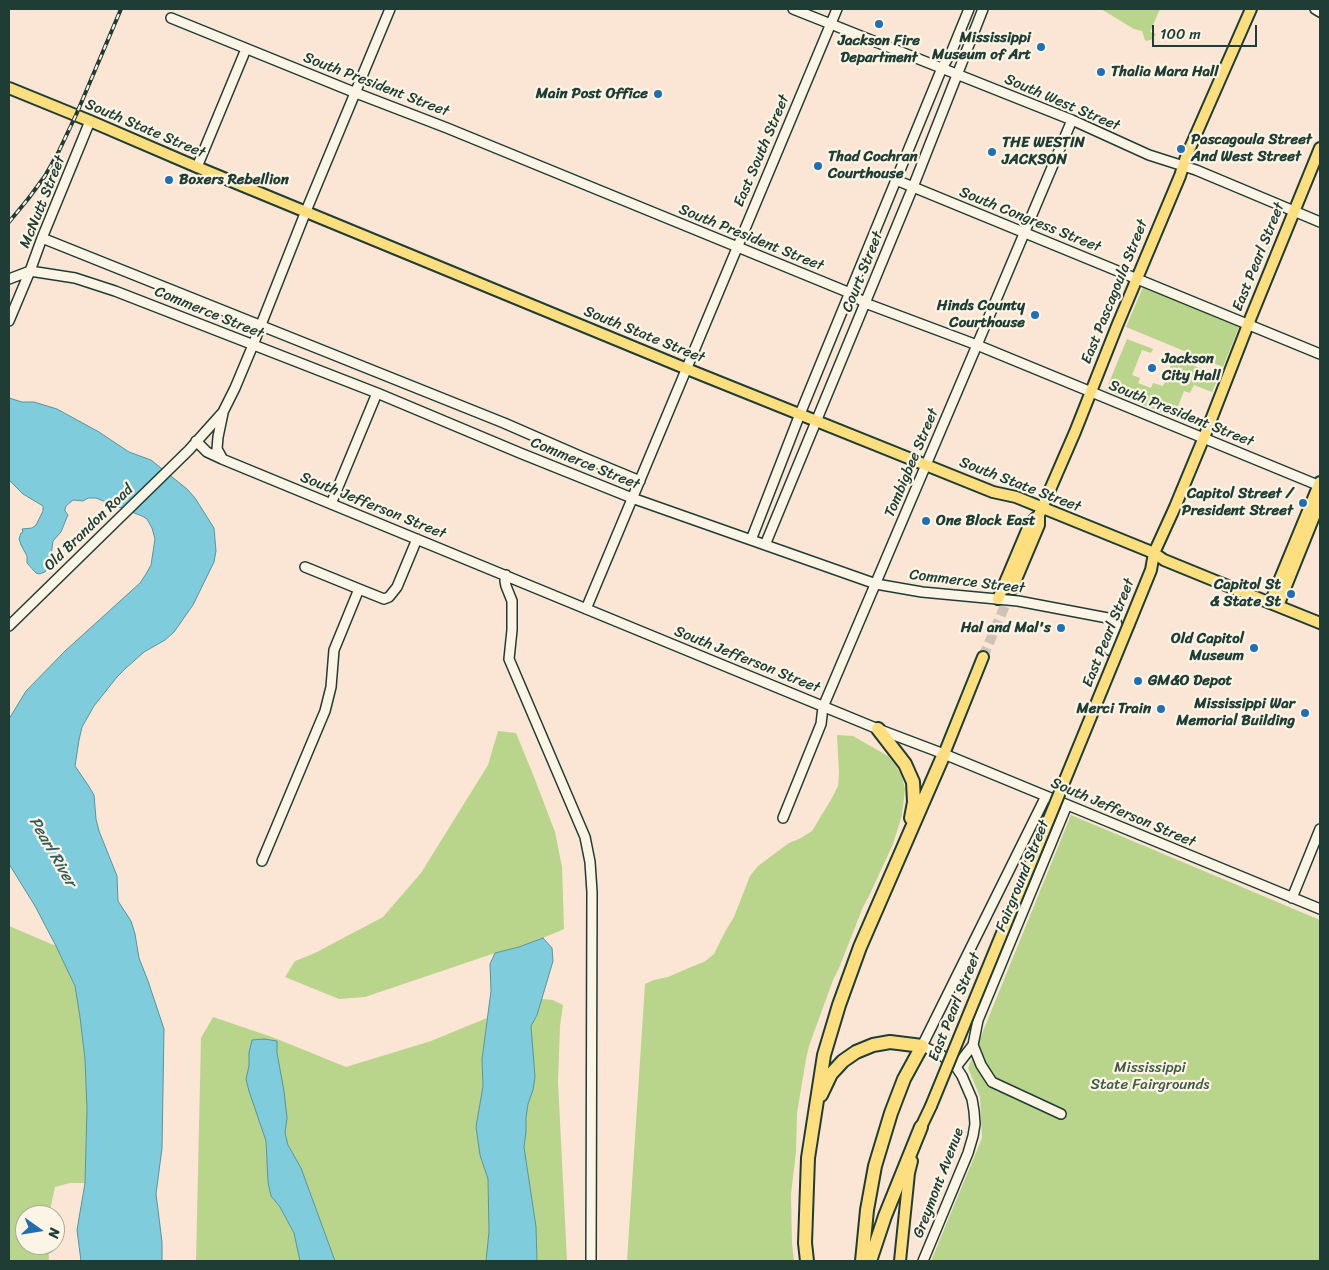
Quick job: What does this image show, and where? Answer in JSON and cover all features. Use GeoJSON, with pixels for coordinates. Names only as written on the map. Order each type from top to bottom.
{"type":"FeatureCollection","features":[{"type":"Feature","properties":{"kind":"highway"},"geometry":{"type":"LineString","coordinates":[[878,729],[905,764],[912,782],[914,802],[907,839]]}},
{"type":"Feature","properties":{"kind":"highway"},"geometry":{"type":"LineString","coordinates":[[807,1261],[805,1243],[808,1158],[824,1055],[839,1005],[860,947],[944,754]]}},
{"type":"Feature","properties":{"kind":"highway"},"geometry":{"type":"LineString","coordinates":[[816,1104],[832,1074],[843,1061],[856,1052],[873,1045],[890,1042],[922,1046],[904,1079],[891,1113],[875,1166],[862,1261]]}},
{"type":"Feature","properties":{"kind":"highway"},"geometry":{"type":"LineString","coordinates":[[870,1261],[921,1127]]}},
{"type":"Feature","properties":{"kind":"main road","name":"East Pascagoula Street"},"geometry":{"type":"LineString","coordinates":[[1012,589],[1039,525],[1041,511],[1177,184],[1186,157],[1251,9]]}},
{"type":"Feature","properties":{"kind":"main road","name":"South State Street"},"geometry":{"type":"LineString","coordinates":[[9,88],[687,368],[993,492],[1016,497],[1041,511],[1154,554],[1320,623]]}},
{"type":"Feature","properties":{"kind":"main road","name":"East Pearl Street"},"geometry":{"type":"LineString","coordinates":[[900,1261],[909,1173],[921,1127],[1129,624],[1151,570],[1154,554],[1204,438],[1320,148]]}},
{"type":"Feature","properties":{"kind":"main road"},"geometry":{"type":"LineString","coordinates":[[1274,604],[1320,484]]}},
{"type":"Feature","properties":{"kind":"main road"},"geometry":{"type":"LineString","coordinates":[[1274,604],[1320,502]]}},
{"type":"Feature","properties":{"kind":"main road"},"geometry":{"type":"LineString","coordinates":[[998,599],[1030,522],[1041,511]]}},
{"type":"Feature","properties":{"kind":"main road"},"geometry":{"type":"LineString","coordinates":[[944,754],[983,657]]}},
{"type":"Feature","properties":{"kind":"street"},"geometry":{"type":"LineString","coordinates":[[222,459],[217,449],[223,412],[253,346],[390,9]]}},
{"type":"Feature","properties":{"kind":"street","name":"South West Street"},"geometry":{"type":"LineString","coordinates":[[793,9],[1072,120],[1149,155],[1196,170],[1320,222]]}},
{"type":"Feature","properties":{"kind":"street","name":"East South Street"},"geometry":{"type":"LineString","coordinates":[[586,609],[837,9]]}},
{"type":"Feature","properties":{"kind":"street","name":"Court Street"},"geometry":{"type":"LineString","coordinates":[[751,540],[800,414],[896,180],[942,68],[951,53],[969,9]]}},
{"type":"Feature","properties":{"kind":"street","name":"Court Street"},"geometry":{"type":"LineString","coordinates":[[765,545],[913,187],[983,9]]}},
{"type":"Feature","properties":{"kind":"street"},"geometry":{"type":"LineString","coordinates":[[1315,9],[1320,12]]}},
{"type":"Feature","properties":{"kind":"street","name":"South President Street"},"geometry":{"type":"LineString","coordinates":[[172,18],[850,293],[865,303],[977,345],[1320,484]]}},
{"type":"Feature","properties":{"kind":"street"},"geometry":{"type":"LineString","coordinates":[[197,167],[246,49]]}},
{"type":"Feature","properties":{"kind":"street","name":"Tombigbee Street"},"geometry":{"type":"LineString","coordinates":[[783,818],[821,724],[823,707],[1072,120]]}},
{"type":"Feature","properties":{"kind":"street","name":"McNutt Street"},"geometry":{"type":"LineString","coordinates":[[9,321],[90,121]]}},
{"type":"Feature","properties":{"kind":"street","name":"South Congress Street"},"geometry":{"type":"LineString","coordinates":[[896,180],[1320,354]]}},
{"type":"Feature","properties":{"kind":"street","name":"Commerce Street"},"geometry":{"type":"LineString","coordinates":[[42,238],[504,423],[640,480]]}},
{"type":"Feature","properties":{"kind":"street"},"geometry":{"type":"LineString","coordinates":[[9,279],[30,271]]}},
{"type":"Feature","properties":{"kind":"street","name":"Commerce Street"},"geometry":{"type":"LineString","coordinates":[[30,271],[74,278],[115,291],[376,393],[632,498],[876,584],[922,592],[1018,601],[1113,619],[1117,625],[1109,650]]}},
{"type":"Feature","properties":{"kind":"street"},"geometry":{"type":"LineString","coordinates":[[331,504],[376,393]]}},
{"type":"Feature","properties":{"kind":"street","name":"Old Brandon Road"},"geometry":{"type":"LineString","coordinates":[[9,626],[189,450],[223,412]]}},
{"type":"Feature","properties":{"kind":"street","name":"South Jefferson Street"},"geometry":{"type":"LineString","coordinates":[[196,442],[207,452],[222,459],[823,707],[944,754],[1320,909]]}},
{"type":"Feature","properties":{"kind":"street"},"geometry":{"type":"LineString","coordinates":[[305,567],[384,599],[389,597],[397,588],[418,539]]}},
{"type":"Feature","properties":{"kind":"street"},"geometry":{"type":"LineString","coordinates":[[506,575],[506,586],[512,601],[509,659],[585,836],[590,862],[592,892],[591,1261]]}},
{"type":"Feature","properties":{"kind":"street"},"geometry":{"type":"LineString","coordinates":[[262,861],[325,712],[331,687],[334,650],[359,589]]}},
{"type":"Feature","properties":{"kind":"street"},"geometry":{"type":"LineString","coordinates":[[922,1046],[1046,796]]}},
{"type":"Feature","properties":{"kind":"street","name":"Fairground Street"},"geometry":{"type":"LineString","coordinates":[[973,1044],[978,1020],[1067,805]]}},
{"type":"Feature","properties":{"kind":"street"},"geometry":{"type":"LineString","coordinates":[[1292,898],[1320,829]]}},
{"type":"Feature","properties":{"kind":"street"},"geometry":{"type":"LineString","coordinates":[[956,1067],[973,1044]]}},
{"type":"Feature","properties":{"kind":"street"},"geometry":{"type":"LineString","coordinates":[[973,1044],[981,1065],[992,1082],[1061,1114]]}},
{"type":"Feature","properties":{"kind":"street","name":"Greymont Avenue"},"geometry":{"type":"LineString","coordinates":[[922,1046],[940,1054],[956,1067],[972,1099],[974,1111],[974,1130],[968,1152],[924,1261]]}},
{"type":"Feature","properties":{"kind":"green space"},"geometry":{"type":"Polygon","coordinates":[[[1101,9],[1160,9],[1150,32],[1156,34],[1153,39],[1147,41],[1142,31],[1134,29],[1101,9]]]}},
{"type":"Feature","properties":{"kind":"green space"},"geometry":{"type":"Polygon","coordinates":[[[1143,287],[1239,327],[1223,367],[1126,327],[1143,287]]]}},
{"type":"Feature","properties":{"kind":"green space"},"geometry":{"type":"Polygon","coordinates":[[[1127,339],[1153,349],[1151,353],[1142,350],[1132,375],[1140,378],[1138,383],[1151,388],[1153,383],[1163,386],[1172,362],[1164,358],[1166,354],[1219,376],[1212,392],[1194,385],[1190,393],[1184,391],[1174,417],[1106,390],[1127,339]]]}},
{"type":"Feature","properties":{"kind":"green space"},"geometry":{"type":"Polygon","coordinates":[[[498,731],[516,733],[555,832],[562,867],[564,929],[519,947],[495,953],[365,997],[339,999],[285,977],[295,961],[315,953],[383,917],[421,873],[488,765],[498,731]]]}},
{"type":"Feature","properties":{"kind":"green space"},"geometry":{"type":"Polygon","coordinates":[[[837,735],[853,736],[888,756],[902,777],[905,789],[902,815],[893,844],[863,907],[833,980],[809,1046],[797,1113],[796,1152],[791,1194],[794,1261],[627,1261],[645,984],[704,962],[714,954],[734,917],[750,876],[758,866],[789,843],[812,831],[838,786],[837,735]]]}},
{"type":"Feature","properties":{"kind":"green space","name":"Mississippi State Fairgrounds"},"geometry":{"type":"Polygon","coordinates":[[[1071,815],[1320,920],[1320,1261],[931,1261],[982,1138],[980,1097],[968,1068],[1071,815]]]}},
{"type":"Feature","properties":{"kind":"green space"},"geometry":{"type":"Polygon","coordinates":[[[9,926],[56,946],[75,986],[85,1059],[87,1109],[85,1183],[70,1183],[55,1187],[51,1205],[15,1205],[15,1255],[49,1255],[49,1261],[9,1261],[9,926]]]}},
{"type":"Feature","properties":{"kind":"green space"},"geometry":{"type":"Polygon","coordinates":[[[542,999],[553,1000],[563,1005],[560,1026],[558,1082],[567,1261],[537,1261],[536,1227],[524,1147],[528,1104],[533,1090],[531,1026],[542,999]]]}},
{"type":"Feature","properties":{"kind":"green space"},"geometry":{"type":"Polygon","coordinates":[[[213,1017],[272,1037],[346,1067],[431,1041],[487,1018],[482,1059],[483,1086],[476,1127],[480,1155],[488,1179],[489,1232],[486,1261],[335,1261],[301,1168],[288,1145],[285,1133],[287,1118],[277,1054],[277,1041],[249,1053],[246,1079],[266,1141],[268,1182],[271,1195],[294,1233],[300,1261],[196,1261],[201,1038],[213,1017]]]}},
{"type":"Feature","properties":{"kind":"water","name":"Pearl River"},"geometry":{"type":"Polygon","coordinates":[[[9,398],[22,402],[34,402],[57,409],[99,432],[129,452],[151,460],[187,489],[214,528],[216,551],[214,562],[193,605],[174,632],[165,640],[144,652],[126,668],[94,706],[82,727],[75,766],[94,795],[99,831],[117,876],[118,901],[131,921],[139,958],[164,1029],[162,1148],[156,1194],[162,1242],[162,1261],[81,1261],[77,1230],[85,1183],[87,1109],[85,1059],[75,986],[35,906],[9,864],[9,719],[26,691],[65,651],[140,583],[151,565],[155,539],[147,519],[142,516],[96,498],[88,498],[83,501],[73,500],[66,506],[65,511],[68,515],[61,532],[53,541],[50,563],[45,572],[36,573],[27,563],[27,556],[19,539],[23,532],[22,529],[32,528],[36,525],[43,511],[43,506],[23,494],[9,480],[9,398]]]}},
{"type":"Feature","properties":{"kind":"water"},"geometry":{"type":"Polygon","coordinates":[[[543,938],[552,948],[553,961],[537,1015],[531,1026],[535,1077],[528,1104],[524,1147],[536,1227],[537,1261],[486,1261],[489,1232],[488,1179],[480,1155],[476,1127],[483,1086],[482,1059],[491,991],[490,964],[495,953],[543,938]]]}},
{"type":"Feature","properties":{"kind":"water"},"geometry":{"type":"Polygon","coordinates":[[[252,1040],[277,1041],[277,1053],[287,1118],[285,1133],[288,1145],[301,1168],[335,1261],[300,1261],[294,1233],[280,1207],[271,1196],[268,1182],[266,1141],[246,1079],[252,1040]]]}},
{"type":"Feature","properties":{"kind":"tunnel"},"geometry":{"type":"LineString","coordinates":[[983,657],[1012,589]]}},
{"type":"Feature","properties":{"kind":"railway"},"geometry":{"type":"LineString","coordinates":[[9,222],[45,176],[58,153],[121,9]]}},
{"type":"Feature","properties":{"kind":"place","name":"Jackson Fire Department"},"geometry":{"type":"Point","coordinates":[879,24]}},
{"type":"Feature","properties":{"kind":"place","name":"Mississippi Museum of Art"},"geometry":{"type":"Point","coordinates":[1041,47]}},
{"type":"Feature","properties":{"kind":"place","name":"Thalia Mara Hall"},"geometry":{"type":"Point","coordinates":[1101,72]}},
{"type":"Feature","properties":{"kind":"place","name":"Main Post Office"},"geometry":{"type":"Point","coordinates":[658,94]}},
{"type":"Feature","properties":{"kind":"place","name":"Pascagoula Street And West Street"},"geometry":{"type":"Point","coordinates":[1181,149]}},
{"type":"Feature","properties":{"kind":"place","name":"THE WESTIN JACKSON"},"geometry":{"type":"Point","coordinates":[992,152]}},
{"type":"Feature","properties":{"kind":"place","name":"Thad Cochran Courthouse"},"geometry":{"type":"Point","coordinates":[818,166]}},
{"type":"Feature","properties":{"kind":"place","name":"Boxers Rebellion"},"geometry":{"type":"Point","coordinates":[169,180]}},
{"type":"Feature","properties":{"kind":"place","name":"Hinds County Courthouse"},"geometry":{"type":"Point","coordinates":[1035,315]}},
{"type":"Feature","properties":{"kind":"place","name":"Jackson City Hall"},"geometry":{"type":"Point","coordinates":[1152,368]}},
{"type":"Feature","properties":{"kind":"place","name":"Capitol Street / President Street"},"geometry":{"type":"Point","coordinates":[1303,503]}},
{"type":"Feature","properties":{"kind":"place","name":"One Block East"},"geometry":{"type":"Point","coordinates":[926,521]}},
{"type":"Feature","properties":{"kind":"place","name":"Capitol St & State St"},"geometry":{"type":"Point","coordinates":[1291,594]}},
{"type":"Feature","properties":{"kind":"place","name":"Hal and Mal's"},"geometry":{"type":"Point","coordinates":[1061,628]}},
{"type":"Feature","properties":{"kind":"place","name":"Old Capitol Museum"},"geometry":{"type":"Point","coordinates":[1254,648]}},
{"type":"Feature","properties":{"kind":"place","name":"GM&O Depot"},"geometry":{"type":"Point","coordinates":[1138,681]}},
{"type":"Feature","properties":{"kind":"place","name":"Merci Train"},"geometry":{"type":"Point","coordinates":[1161,709]}},
{"type":"Feature","properties":{"kind":"place","name":"Mississippi War Memorial Building"},"geometry":{"type":"Point","coordinates":[1305,713]}}]}
